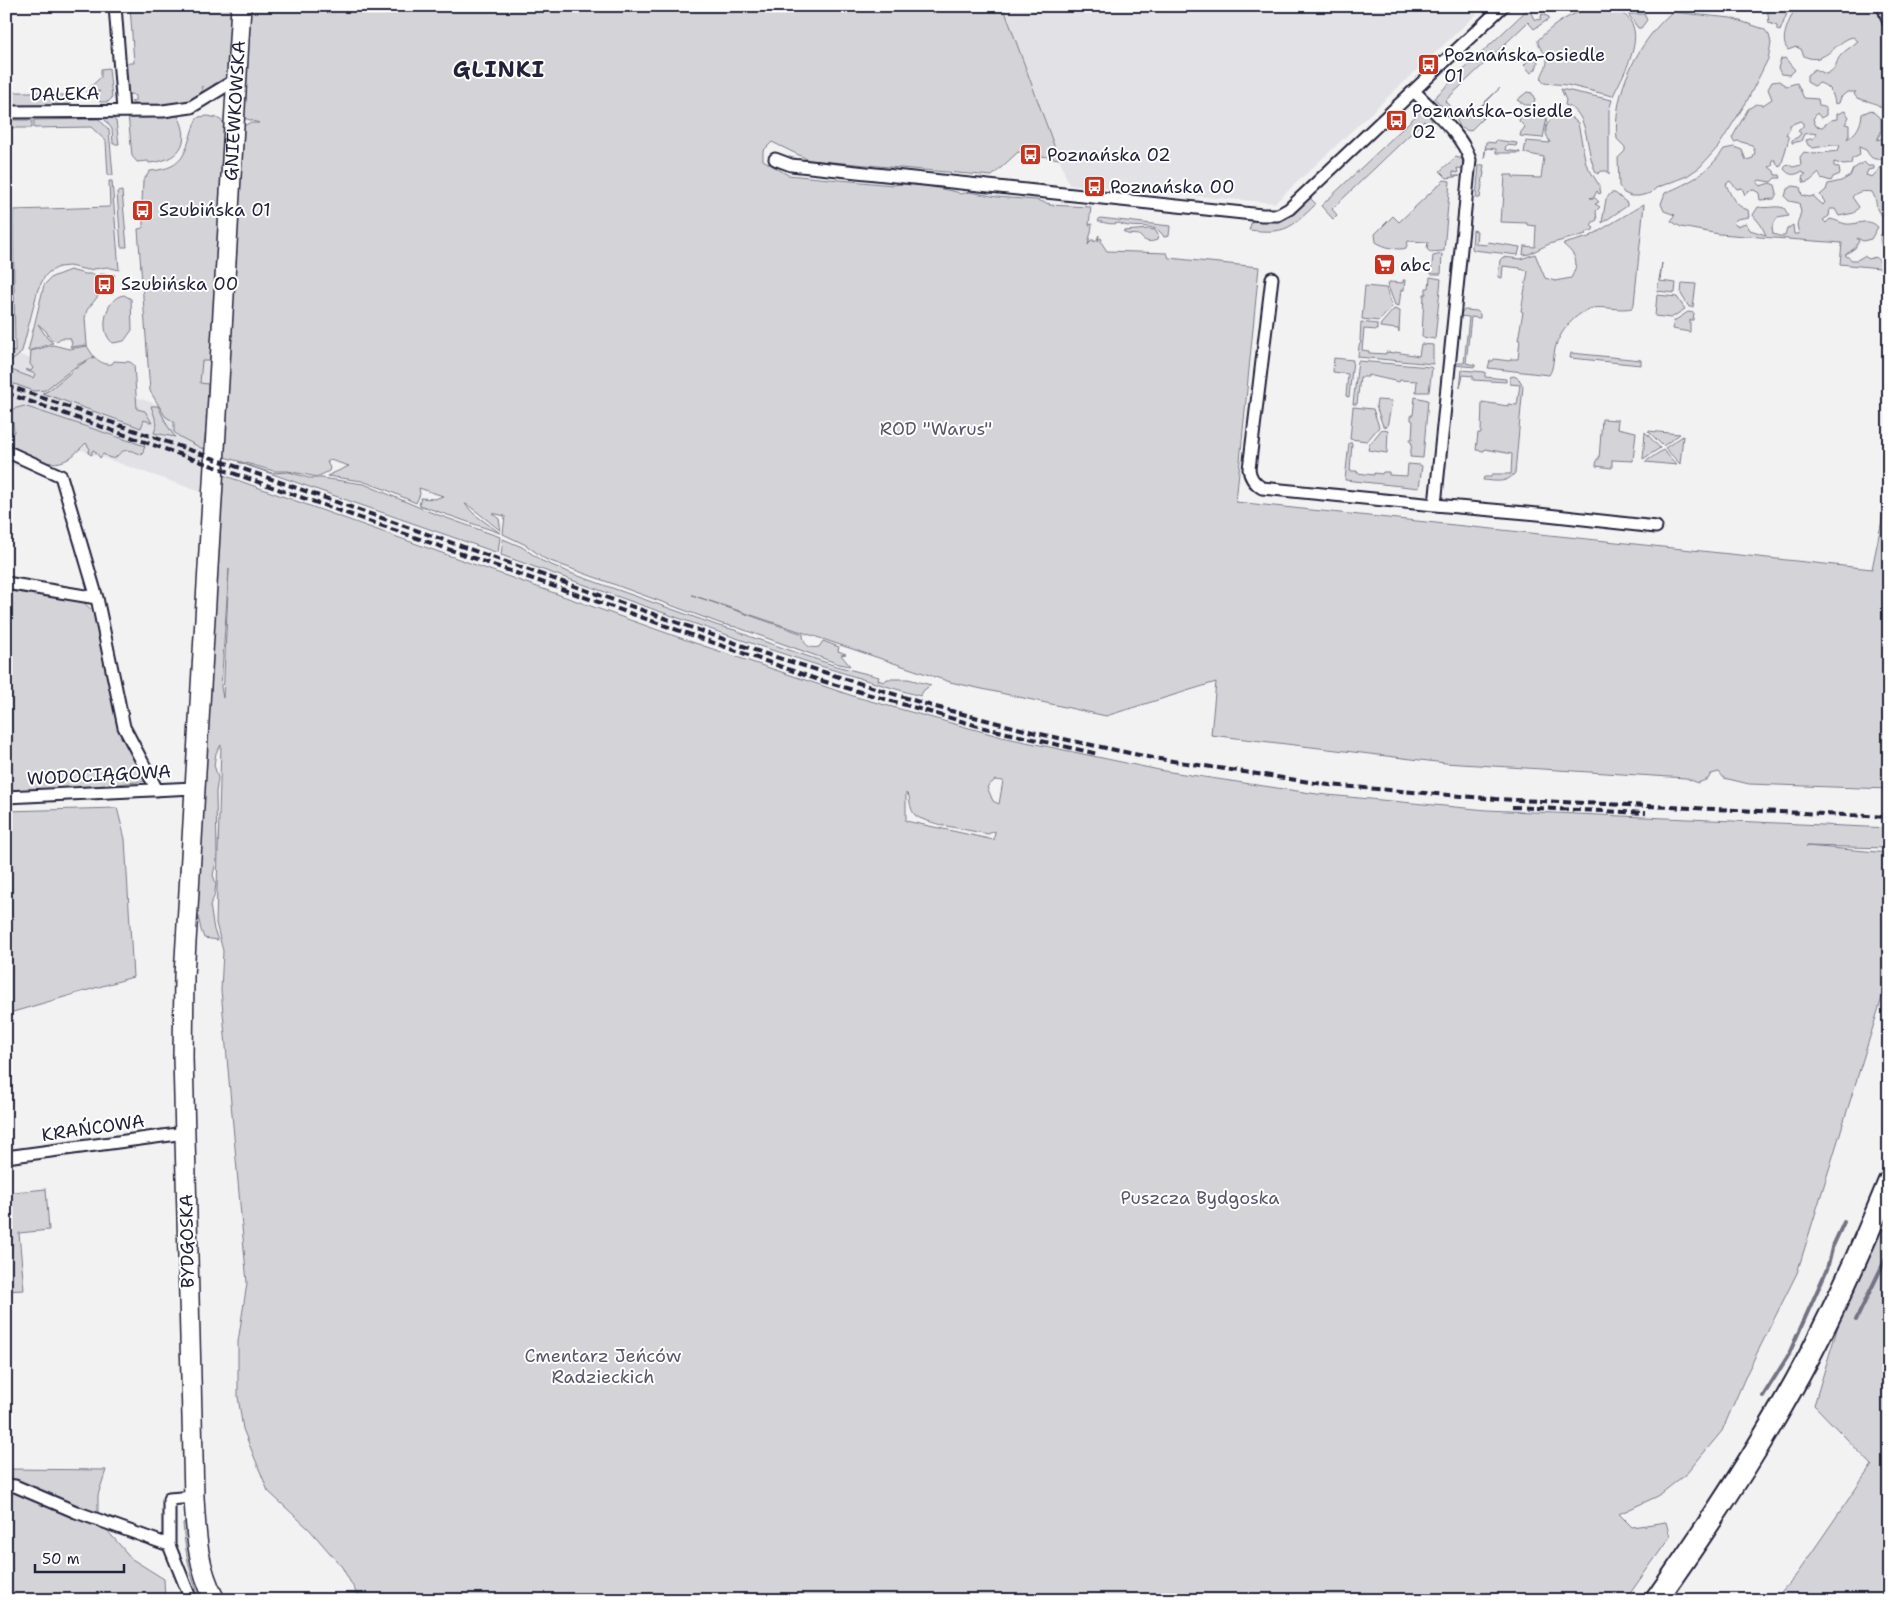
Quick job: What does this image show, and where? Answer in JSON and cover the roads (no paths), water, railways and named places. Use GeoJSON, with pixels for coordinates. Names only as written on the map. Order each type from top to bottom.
{"type":"FeatureCollection","features":[{"type":"Feature","properties":{"kind":"highway"},"geometry":{"type":"LineString","coordinates":[[1656,1600],[1713,1520],[1810,1355],[1846,1283],[1889,1182]]}},
{"type":"Feature","properties":{"kind":"main road","name":"GNIEWKOWSKA"},"geometry":{"type":"LineString","coordinates":[[194,788],[241,6]]}},
{"type":"Feature","properties":{"kind":"main road","name":"BYDGOSKA"},"geometry":{"type":"LineString","coordinates":[[194,788],[185,941],[183,1055],[194,1497],[196,1541],[202,1573],[215,1600]]}},
{"type":"Feature","properties":{"kind":"street"},"geometry":{"type":"LineString","coordinates":[[115,6],[123,110]]}},
{"type":"Feature","properties":{"kind":"street"},"geometry":{"type":"LineString","coordinates":[[775,159],[791,165],[1274,216],[1282,214],[1289,209],[1502,6]]}},
{"type":"Feature","properties":{"kind":"street"},"geometry":{"type":"LineString","coordinates":[[1883,6],[1889,23]]}},
{"type":"Feature","properties":{"kind":"street","name":"DALEKA"},"geometry":{"type":"LineString","coordinates":[[6,112],[123,110],[153,112],[191,107],[237,79]]}},
{"type":"Feature","properties":{"kind":"street"},"geometry":{"type":"LineString","coordinates":[[1414,91],[1454,133],[1465,147],[1470,160],[1435,505]]}},
{"type":"Feature","properties":{"kind":"street"},"geometry":{"type":"LineString","coordinates":[[1272,278],[1249,469],[1250,477],[1262,488],[1656,527]]}},
{"type":"Feature","properties":{"kind":"street"},"geometry":{"type":"LineString","coordinates":[[6,452],[61,476],[97,598],[124,727],[157,790]]}},
{"type":"Feature","properties":{"kind":"street"},"geometry":{"type":"LineString","coordinates":[[6,583],[97,598]]}},
{"type":"Feature","properties":{"kind":"street","name":"WODOCIĄGOWA"},"geometry":{"type":"LineString","coordinates":[[6,797],[194,788]]}},
{"type":"Feature","properties":{"kind":"street","name":"KRAŃCOWA"},"geometry":{"type":"LineString","coordinates":[[6,1157],[185,1133]]}},
{"type":"Feature","properties":{"kind":"street"},"geometry":{"type":"LineString","coordinates":[[6,1484],[76,1512],[169,1545]]}},
{"type":"Feature","properties":{"kind":"street"},"geometry":{"type":"LineString","coordinates":[[192,1600],[169,1545],[169,1499],[194,1497]]}},
{"type":"Feature","properties":{"kind":"waterway"},"geometry":{"type":"LineString","coordinates":[[1763,1396],[1788,1356],[1827,1269],[1832,1248],[1844,1222]]}},
{"type":"Feature","properties":{"kind":"waterway"},"geometry":{"type":"LineString","coordinates":[[1856,1320],[1889,1252]]}},
{"type":"Feature","properties":{"kind":"railway"},"geometry":{"type":"LineString","coordinates":[[6,385],[766,654],[932,706],[1040,734],[1153,758],[1329,785],[1496,799],[1889,817]]}},
{"type":"Feature","properties":{"kind":"railway"},"geometry":{"type":"LineString","coordinates":[[6,393],[819,680],[985,728],[1098,754]]}},
{"type":"Feature","properties":{"kind":"railway"},"geometry":{"type":"LineString","coordinates":[[1512,807],[1646,813]]}},
{"type":"Feature","properties":{"kind":"place","name":"Poznańska-osiedle 01"},"geometry":{"type":"Point","coordinates":[1428,65]}},
{"type":"Feature","properties":{"kind":"place","name":"Poznańska-osiedle 02"},"geometry":{"type":"Point","coordinates":[1396,121]}},
{"type":"Feature","properties":{"kind":"place","name":"Poznańska 02"},"geometry":{"type":"Point","coordinates":[1031,155]}},
{"type":"Feature","properties":{"kind":"place","name":"Poznańska 00"},"geometry":{"type":"Point","coordinates":[1094,187]}},
{"type":"Feature","properties":{"kind":"place","name":"Szubińska 01"},"geometry":{"type":"Point","coordinates":[143,210]}},
{"type":"Feature","properties":{"kind":"place","name":"abc"},"geometry":{"type":"Point","coordinates":[1384,265]}},
{"type":"Feature","properties":{"kind":"place","name":"Szubińska 00"},"geometry":{"type":"Point","coordinates":[105,284]}},
{"type":"Feature","properties":{"kind":"district","name":"GLINKI"},"geometry":{"type":"Point","coordinates":[499,69]}},
{"type":"Feature","properties":{"kind":"park label","name":"ROD \"Warus\""},"geometry":{"type":"Point","coordinates":[936,429]}},
{"type":"Feature","properties":{"kind":"park label","name":"Puszcza Bydgoska"},"geometry":{"type":"Point","coordinates":[1200,1198]}},
{"type":"Feature","properties":{"kind":"park label","name":"Cmentarz Jeńców Radzieckich"},"geometry":{"type":"Point","coordinates":[603,1366]}}]}
